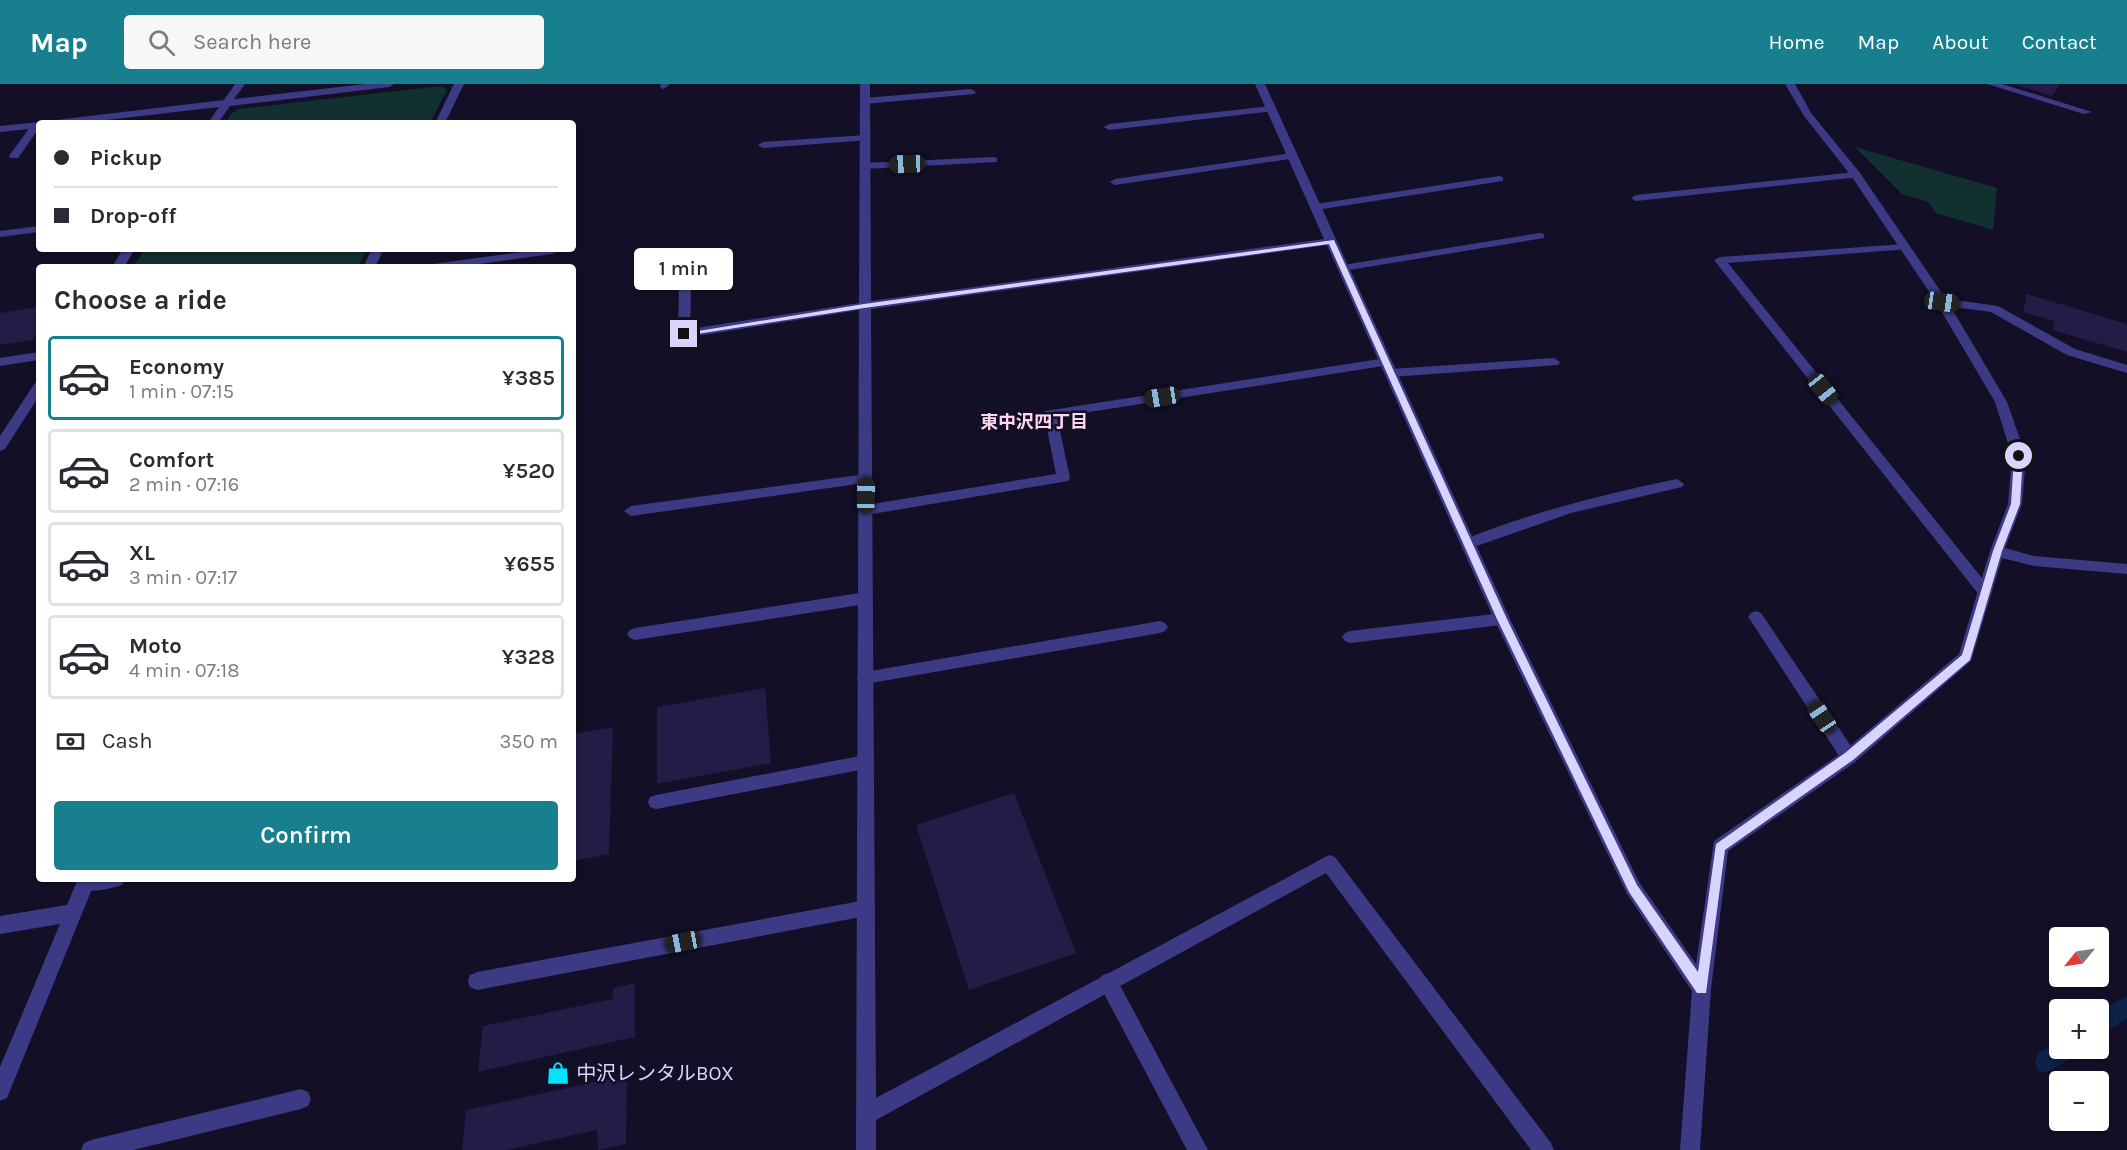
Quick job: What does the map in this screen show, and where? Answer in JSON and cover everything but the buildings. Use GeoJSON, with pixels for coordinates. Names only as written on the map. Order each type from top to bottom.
{"type":"FeatureCollection","features":[{"type":"Feature","properties":{"kind":"street"},"geometry":{"type":"LineString","coordinates":[[215,120],[240,84]]}},
{"type":"Feature","properties":{"kind":"street"},"geometry":{"type":"LineString","coordinates":[[82,120],[389,84]]}},
{"type":"Feature","properties":{"kind":"street"},"geometry":{"type":"LineString","coordinates":[[441,120],[459,84]]}},
{"type":"Feature","properties":{"kind":"street"},"geometry":{"type":"LineString","coordinates":[[865,84],[866,1150]]}},
{"type":"Feature","properties":{"kind":"street"},"geometry":{"type":"LineString","coordinates":[[1260,84],[1502,619],[1633,888],[1702,988]]}},
{"type":"Feature","properties":{"kind":"street"},"geometry":{"type":"LineString","coordinates":[[1690,1150],[1702,988],[1720,847],[1849,757],[1966,657],[1997,551],[2015,504],[2019,456],[2001,402],[1942,302],[1856,175],[1807,114],[1790,84]]}},
{"type":"Feature","properties":{"kind":"street"},"geometry":{"type":"LineString","coordinates":[[1992,84],[2087,112]]}},
{"type":"Feature","properties":{"kind":"street"},"geometry":{"type":"LineString","coordinates":[[865,101],[971,92]]}},
{"type":"Feature","properties":{"kind":"street"},"geometry":{"type":"LineString","coordinates":[[1109,127],[1272,109]]}},
{"type":"Feature","properties":{"kind":"street"},"geometry":{"type":"LineString","coordinates":[[0,129],[36,125]]}},
{"type":"Feature","properties":{"kind":"street"},"geometry":{"type":"LineString","coordinates":[[14,156],[36,126]]}},
{"type":"Feature","properties":{"kind":"street"},"geometry":{"type":"LineString","coordinates":[[764,145],[865,138]]}},
{"type":"Feature","properties":{"kind":"street"},"geometry":{"type":"LineString","coordinates":[[1114,182],[1293,156]]}},
{"type":"Feature","properties":{"kind":"street"},"geometry":{"type":"LineString","coordinates":[[864,166],[993,160]]}},
{"type":"Feature","properties":{"kind":"street"},"geometry":{"type":"LineString","coordinates":[[1636,198],[1856,175]]}},
{"type":"Feature","properties":{"kind":"street"},"geometry":{"type":"LineString","coordinates":[[1316,207],[1499,179]]}},
{"type":"Feature","properties":{"kind":"street"},"geometry":{"type":"LineString","coordinates":[[0,234],[36,229]]}},
{"type":"Feature","properties":{"kind":"street"},"geometry":{"type":"LineString","coordinates":[[1343,268],[1540,236]]}},
{"type":"Feature","properties":{"kind":"street"},"geometry":{"type":"LineString","coordinates":[[685,288],[684,334],[864,306],[1331,242]]}},
{"type":"Feature","properties":{"kind":"street"},"geometry":{"type":"LineString","coordinates":[[1905,247],[1720,260],[1985,591]]}},
{"type":"Feature","properties":{"kind":"street"},"geometry":{"type":"LineString","coordinates":[[455,264],[545,252]]}},
{"type":"Feature","properties":{"kind":"street"},"geometry":{"type":"LineString","coordinates":[[1942,302],[1994,309],[2071,352],[2127,369]]}},
{"type":"Feature","properties":{"kind":"street"},"geometry":{"type":"LineString","coordinates":[[0,362],[36,356]]}},
{"type":"Feature","properties":{"kind":"street"},"geometry":{"type":"LineString","coordinates":[[866,510],[1063,478],[1050,414],[1388,368],[1554,362]]}},
{"type":"Feature","properties":{"kind":"street"},"geometry":{"type":"LineString","coordinates":[[0,446],[36,391]]}},
{"type":"Feature","properties":{"kind":"street"},"geometry":{"type":"LineString","coordinates":[[632,511],[866,479]]}},
{"type":"Feature","properties":{"kind":"street"},"geometry":{"type":"LineString","coordinates":[[1468,544],[1492,533],[1605,498],[1677,484]]}},
{"type":"Feature","properties":{"kind":"street"},"geometry":{"type":"LineString","coordinates":[[1997,551],[2034,561],[2127,569]]}},
{"type":"Feature","properties":{"kind":"street"},"geometry":{"type":"LineString","coordinates":[[635,634],[866,598]]}},
{"type":"Feature","properties":{"kind":"street"},"geometry":{"type":"LineString","coordinates":[[1756,617],[1849,757]]}},
{"type":"Feature","properties":{"kind":"street"},"geometry":{"type":"LineString","coordinates":[[1350,638],[1502,619]]}},
{"type":"Feature","properties":{"kind":"street"},"geometry":{"type":"LineString","coordinates":[[866,678],[1160,627]]}},
{"type":"Feature","properties":{"kind":"street"},"geometry":{"type":"LineString","coordinates":[[656,802],[865,762]]}},
{"type":"Feature","properties":{"kind":"street"},"geometry":{"type":"LineString","coordinates":[[866,1114],[1329,863],[1544,1150]]}},
{"type":"Feature","properties":{"kind":"street"},"geometry":{"type":"LineString","coordinates":[[0,1092],[86,882]]}},
{"type":"Feature","properties":{"kind":"street"},"geometry":{"type":"LineString","coordinates":[[477,981],[866,908]]}},
{"type":"Feature","properties":{"kind":"street"},"geometry":{"type":"LineString","coordinates":[[0,925],[73,913]]}},
{"type":"Feature","properties":{"kind":"street"},"geometry":{"type":"LineString","coordinates":[[1108,982],[1198,1150]]}},
{"type":"Feature","properties":{"kind":"street"},"geometry":{"type":"LineString","coordinates":[[91,1150],[301,1099]]}},
{"type":"Feature","properties":{"kind":"green space"},"geometry":{"type":"Polygon","coordinates":[[[441,86],[447,90],[432,120],[227,120],[239,109],[441,86]]]}},
{"type":"Feature","properties":{"kind":"green space"},"geometry":{"type":"Polygon","coordinates":[[[1855,147],[1997,188],[1993,230],[1936,213],[1928,202],[1902,194],[1855,147]]]}},
{"type":"Feature","properties":{"kind":"green space"},"geometry":{"type":"Polygon","coordinates":[[[143,252],[366,252],[360,264],[135,264],[143,252]]]}},
{"type":"Feature","properties":{"kind":"waterway"},"geometry":{"type":"LineString","coordinates":[[2109,1018],[2127,1006]]}},
{"type":"Feature","properties":{"kind":"waterway"},"geometry":{"type":"LineString","coordinates":[[2046,1062],[2050,1059]]}},
{"type":"Feature","properties":{"kind":"place","name":"中沢レンタルBOX"},"geometry":{"type":"Point","coordinates":[558,1073]}},
{"type":"Feature","properties":{"kind":"district","name":"東中沢四丁目"},"geometry":{"type":"Point","coordinates":[1034,422]}},
{"type":"Feature","properties":{"kind":"route"},"geometry":{"type":"LineString","coordinates":[[684,334],[864,306],[1331,242],[1502,619],[1633,888],[1702,988],[1720,847],[1849,757],[1966,657],[1997,551],[2015,504],[2019,456]]}}]}
